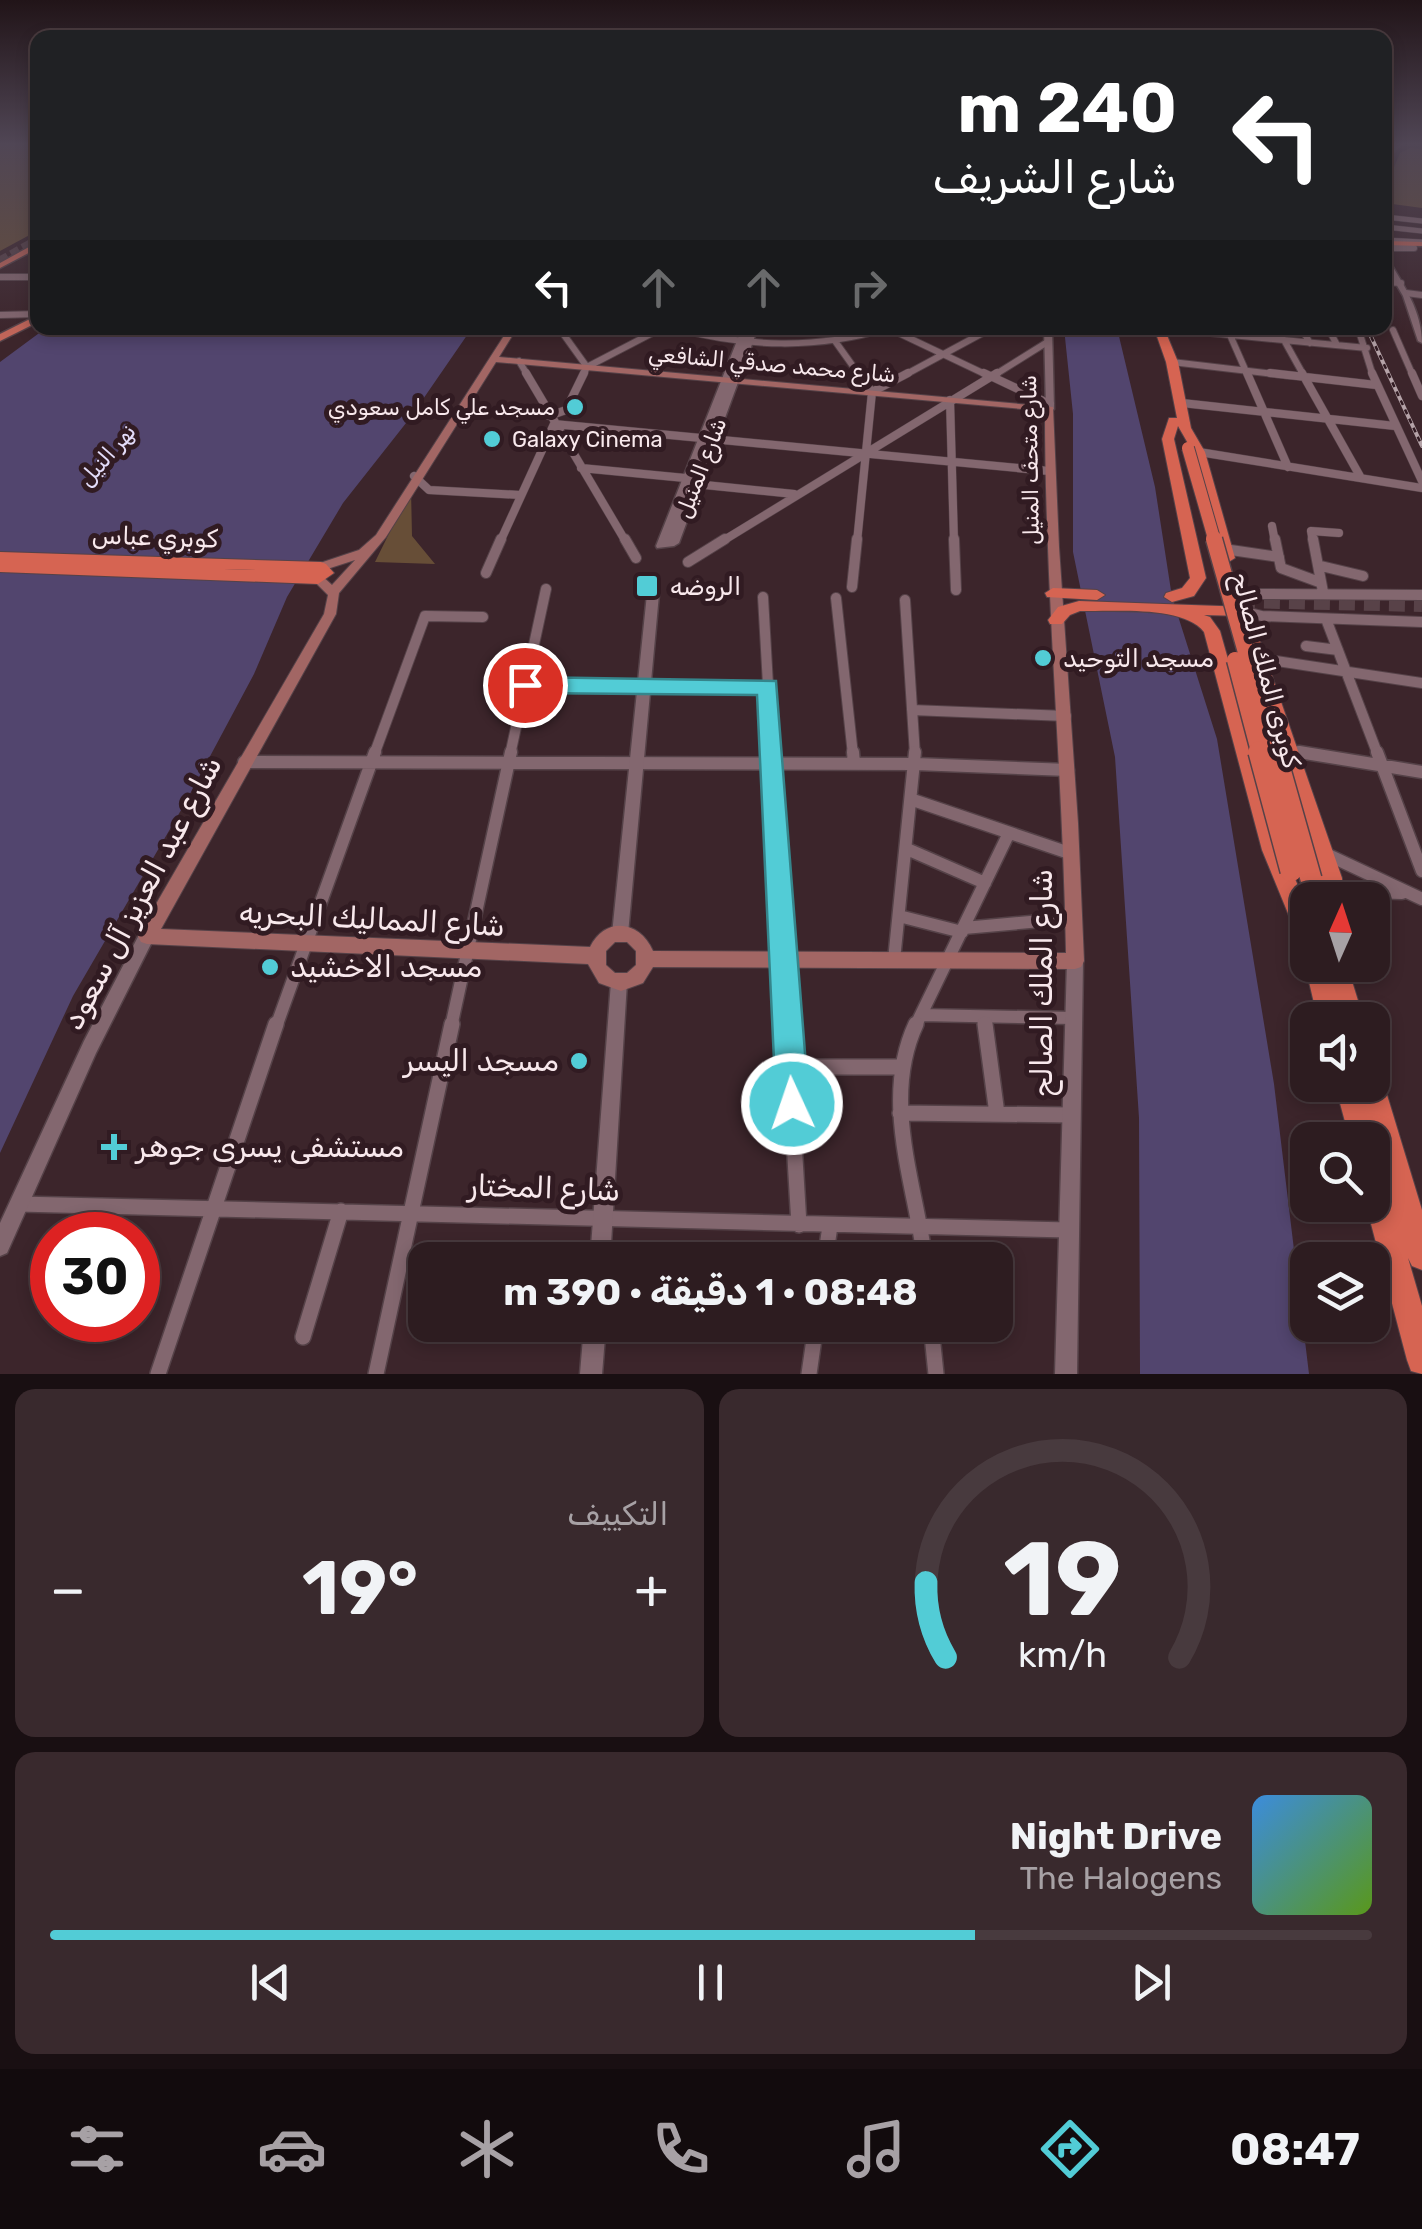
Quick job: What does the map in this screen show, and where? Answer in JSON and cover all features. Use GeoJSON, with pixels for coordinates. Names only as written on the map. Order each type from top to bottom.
{"type":"FeatureCollection","features":[{"type":"Feature","properties":{"kind":"highway"},"geometry":{"type":"LineString","coordinates":[[1152,335],[1180,417],[1199,452],[1240,605],[1321,851],[1325,882]]}},
{"type":"Feature","properties":{"kind":"highway"},"geometry":{"type":"LineString","coordinates":[[1162,335],[1172,362],[1180,417],[1168,439],[1198,578],[1183,602]]}},
{"type":"Feature","properties":{"kind":"highway","name":"كوبرى الملك الصالح"},"geometry":{"type":"LineString","coordinates":[[1180,417],[1208,526],[1322,882]]}},
{"type":"Feature","properties":{"kind":"highway","name":"كوبرى الملك الصالح"},"geometry":{"type":"LineString","coordinates":[[1180,417],[1294,882]]}},
{"type":"Feature","properties":{"kind":"highway"},"geometry":{"type":"LineString","coordinates":[[1193,556],[1226,554]]}},
{"type":"Feature","properties":{"kind":"highway","name":"كوبري عباس"},"geometry":{"type":"LineString","coordinates":[[0,557],[312,573]]}},
{"type":"Feature","properties":{"kind":"highway","name":"كوبري عباس"},"geometry":{"type":"LineString","coordinates":[[0,568],[312,573]]}},
{"type":"Feature","properties":{"kind":"highway"},"geometry":{"type":"LineString","coordinates":[[1056,620],[1074,599],[1240,605]]}},
{"type":"Feature","properties":{"kind":"highway"},"geometry":{"type":"LineString","coordinates":[[1183,602],[1209,625],[1272,850],[1290,893]]}},
{"type":"Feature","properties":{"kind":"highway"},"geometry":{"type":"LineString","coordinates":[[1218,652],[1236,649],[1256,657]]}},
{"type":"Feature","properties":{"kind":"highway"},"geometry":{"type":"LineString","coordinates":[[1376,1102],[1422,1256]]}},
{"type":"Feature","properties":{"kind":"highway"},"geometry":{"type":"LineString","coordinates":[[1384,1222],[1422,1360]]}},
{"type":"Feature","properties":{"kind":"main road"},"geometry":{"type":"LineString","coordinates":[[1392,244],[1422,242]]}},
{"type":"Feature","properties":{"kind":"main road"},"geometry":{"type":"LineString","coordinates":[[0,256],[30,245]]}},
{"type":"Feature","properties":{"kind":"main road"},"geometry":{"type":"LineString","coordinates":[[0,266],[30,247]]}},
{"type":"Feature","properties":{"kind":"main road"},"geometry":{"type":"LineString","coordinates":[[0,338],[30,321]]}},
{"type":"Feature","properties":{"kind":"main road"},"geometry":{"type":"LineString","coordinates":[[373,545],[350,559],[312,573],[333,592],[358,568],[373,545],[414,476],[508,335]]}},
{"type":"Feature","properties":{"kind":"main road","name":"شارع محمد صدقي الشافعي"},"geometry":{"type":"LineString","coordinates":[[492,359],[1050,407]]}},
{"type":"Feature","properties":{"kind":"main road","name":"شارع متحف المنيل"},"geometry":{"type":"LineString","coordinates":[[1050,407],[1049,471],[1074,599]]}},
{"type":"Feature","properties":{"kind":"main road","name":"شارع عبد العزيز آل سعود"},"geometry":{"type":"LineString","coordinates":[[147,936],[330,614],[333,592]]}},
{"type":"Feature","properties":{"kind":"main road","name":"شارع الملك الصالح"},"geometry":{"type":"LineString","coordinates":[[1056,620],[1066,716],[1075,962]]}},
{"type":"Feature","properties":{"kind":"main road"},"geometry":{"type":"LineString","coordinates":[[620,934],[640,940],[646,959],[638,975],[619,982],[604,977],[595,956],[601,944],[620,934]]}},
{"type":"Feature","properties":{"kind":"main road","name":"شارع المماليك البحريه"},"geometry":{"type":"LineString","coordinates":[[147,936],[595,956]]}},
{"type":"Feature","properties":{"kind":"main road"},"geometry":{"type":"LineString","coordinates":[[646,959],[1075,962]]}},
{"type":"Feature","properties":{"kind":"street"},"geometry":{"type":"LineString","coordinates":[[1392,218],[1422,221]]}},
{"type":"Feature","properties":{"kind":"street"},"geometry":{"type":"LineString","coordinates":[[1392,231],[1422,242]]}},
{"type":"Feature","properties":{"kind":"street"},"geometry":{"type":"LineString","coordinates":[[1392,270],[1406,293],[1422,341]]}},
{"type":"Feature","properties":{"kind":"street"},"geometry":{"type":"LineString","coordinates":[[0,277],[30,277]]}},
{"type":"Feature","properties":{"kind":"street"},"geometry":{"type":"LineString","coordinates":[[1392,282],[1401,283]]}},
{"type":"Feature","properties":{"kind":"street"},"geometry":{"type":"LineString","coordinates":[[1406,293],[1420,295]]}},
{"type":"Feature","properties":{"kind":"street"},"geometry":{"type":"LineString","coordinates":[[0,316],[30,316]]}},
{"type":"Feature","properties":{"kind":"street"},"geometry":{"type":"LineString","coordinates":[[1393,330],[1422,396]]}},
{"type":"Feature","properties":{"kind":"street"},"geometry":{"type":"LineString","coordinates":[[564,335],[587,368]]}},
{"type":"Feature","properties":{"kind":"street"},"geometry":{"type":"LineString","coordinates":[[486,574],[552,420],[568,408],[587,368],[649,335]]}},
{"type":"Feature","properties":{"kind":"street"},"geometry":{"type":"LineString","coordinates":[[715,335],[745,340],[834,341],[859,335]]}},
{"type":"Feature","properties":{"kind":"street","name":"شارع المنيل"},"geometry":{"type":"LineString","coordinates":[[745,335],[745,340]]}},
{"type":"Feature","properties":{"kind":"street","name":"شارع المنيل"},"geometry":{"type":"LineString","coordinates":[[690,481],[674,543],[660,546],[749,335]]}},
{"type":"Feature","properties":{"kind":"street"},"geometry":{"type":"LineString","coordinates":[[903,335],[1050,407]]}},
{"type":"Feature","properties":{"kind":"street"},"geometry":{"type":"LineString","coordinates":[[872,392],[979,335]]}},
{"type":"Feature","properties":{"kind":"street","name":"شارع متحف المنيل"},"geometry":{"type":"LineString","coordinates":[[1048,335],[1050,407]]}},
{"type":"Feature","properties":{"kind":"street"},"geometry":{"type":"LineString","coordinates":[[1226,335],[1247,371],[1288,466]]}},
{"type":"Feature","properties":{"kind":"street"},"geometry":{"type":"LineString","coordinates":[[1241,335],[1367,348]]}},
{"type":"Feature","properties":{"kind":"street"},"geometry":{"type":"LineString","coordinates":[[1279,335],[1361,478]]}},
{"type":"Feature","properties":{"kind":"street"},"geometry":{"type":"LineString","coordinates":[[1305,335],[1310,343]]}},
{"type":"Feature","properties":{"kind":"street"},"geometry":{"type":"LineString","coordinates":[[1332,335],[1337,346]]}},
{"type":"Feature","properties":{"kind":"street"},"geometry":{"type":"LineString","coordinates":[[1361,335],[1376,385],[1422,485]]}},
{"type":"Feature","properties":{"kind":"street"},"geometry":{"type":"LineString","coordinates":[[834,341],[872,392],[862,454],[852,586]]}},
{"type":"Feature","properties":{"kind":"street"},"geometry":{"type":"LineString","coordinates":[[688,562],[1049,342]]}},
{"type":"Feature","properties":{"kind":"street"},"geometry":{"type":"LineString","coordinates":[[519,362],[636,558]]}},
{"type":"Feature","properties":{"kind":"street"},"geometry":{"type":"LineString","coordinates":[[1172,362],[1376,385]]}},
{"type":"Feature","properties":{"kind":"street"},"geometry":{"type":"LineString","coordinates":[[950,400],[956,590]]}},
{"type":"Feature","properties":{"kind":"street"},"geometry":{"type":"LineString","coordinates":[[1180,417],[1264,412],[1395,426]]}},
{"type":"Feature","properties":{"kind":"street"},"geometry":{"type":"LineString","coordinates":[[552,420],[706,442],[1049,471]]}},
{"type":"Feature","properties":{"kind":"street"},"geometry":{"type":"LineString","coordinates":[[1199,452],[1422,485]]}},
{"type":"Feature","properties":{"kind":"street"},"geometry":{"type":"LineString","coordinates":[[581,468],[795,494]]}},
{"type":"Feature","properties":{"kind":"street"},"geometry":{"type":"LineString","coordinates":[[414,476],[429,490],[520,495]]}},
{"type":"Feature","properties":{"kind":"street"},"geometry":{"type":"LineString","coordinates":[[1272,526],[1284,572],[1321,587]]}},
{"type":"Feature","properties":{"kind":"street"},"geometry":{"type":"LineString","coordinates":[[1321,587],[1312,530],[1339,533]]}},
{"type":"Feature","properties":{"kind":"street"},"geometry":{"type":"LineString","coordinates":[[1226,554],[1279,556]]}},
{"type":"Feature","properties":{"kind":"street"},"geometry":{"type":"LineString","coordinates":[[1320,566],[1363,576]]}},
{"type":"Feature","properties":{"kind":"street"},"geometry":{"type":"LineString","coordinates":[[1240,605],[1256,594],[1321,587],[1422,595]]}},
{"type":"Feature","properties":{"kind":"street"},"geometry":{"type":"LineString","coordinates":[[376,1374],[546,589]]}},
{"type":"Feature","properties":{"kind":"street"},"geometry":{"type":"LineString","coordinates":[[620,934],[653,594]]}},
{"type":"Feature","properties":{"kind":"street"},"geometry":{"type":"LineString","coordinates":[[763,597],[799,1225]]}},
{"type":"Feature","properties":{"kind":"street"},"geometry":{"type":"LineString","coordinates":[[836,598],[854,764]]}},
{"type":"Feature","properties":{"kind":"street"},"geometry":{"type":"LineString","coordinates":[[894,960],[916,764],[905,600]]}},
{"type":"Feature","properties":{"kind":"street"},"geometry":{"type":"LineString","coordinates":[[1240,605],[1326,619],[1422,622]]}},
{"type":"Feature","properties":{"kind":"street"},"geometry":{"type":"LineString","coordinates":[[158,1374],[304,943],[425,616],[483,617]]}},
{"type":"Feature","properties":{"kind":"street"},"geometry":{"type":"LineString","coordinates":[[1326,619],[1422,871]]}},
{"type":"Feature","properties":{"kind":"street"},"geometry":{"type":"LineString","coordinates":[[1306,646],[1338,650]]}},
{"type":"Feature","properties":{"kind":"street"},"geometry":{"type":"LineString","coordinates":[[1256,657],[1422,684]]}},
{"type":"Feature","properties":{"kind":"street"},"geometry":{"type":"LineString","coordinates":[[525,685],[768,687]]}},
{"type":"Feature","properties":{"kind":"street"},"geometry":{"type":"LineString","coordinates":[[912,710],[1066,716]]}},
{"type":"Feature","properties":{"kind":"street"},"geometry":{"type":"LineString","coordinates":[[1286,750],[1422,772]]}},
{"type":"Feature","properties":{"kind":"street"},"geometry":{"type":"LineString","coordinates":[[244,762],[916,764],[1069,770]]}},
{"type":"Feature","properties":{"kind":"street"},"geometry":{"type":"LineString","coordinates":[[912,800],[1072,854]]}},
{"type":"Feature","properties":{"kind":"street"},"geometry":{"type":"LineString","coordinates":[[1407,829],[1422,832]]}},
{"type":"Feature","properties":{"kind":"street"},"geometry":{"type":"LineString","coordinates":[[923,1242],[900,1113],[900,1067],[1010,833]]}},
{"type":"Feature","properties":{"kind":"street"},"geometry":{"type":"LineString","coordinates":[[907,849],[986,883]]}},
{"type":"Feature","properties":{"kind":"street"},"geometry":{"type":"LineString","coordinates":[[1321,851],[1422,899]]}},
{"type":"Feature","properties":{"kind":"street"},"geometry":{"type":"LineString","coordinates":[[1390,894],[1406,893]]}},
{"type":"Feature","properties":{"kind":"street"},"geometry":{"type":"LineString","coordinates":[[899,916],[963,930],[1074,918]]}},
{"type":"Feature","properties":{"kind":"street","name":"شارع عبد العزيز آل سعود"},"geometry":{"type":"LineString","coordinates":[[0,1246],[147,936]]}},
{"type":"Feature","properties":{"kind":"street","name":"شارع الملك الصالح"},"geometry":{"type":"LineString","coordinates":[[1066,1374],[1075,962]]}},
{"type":"Feature","properties":{"kind":"street"},"geometry":{"type":"LineString","coordinates":[[602,1242],[619,982]]}},
{"type":"Feature","properties":{"kind":"street"},"geometry":{"type":"LineString","coordinates":[[921,1016],[1074,1018]]}},
{"type":"Feature","properties":{"kind":"street"},"geometry":{"type":"LineString","coordinates":[[984,1016],[997,1114]]}},
{"type":"Feature","properties":{"kind":"street"},"geometry":{"type":"LineString","coordinates":[[790,1067],[900,1067]]}},
{"type":"Feature","properties":{"kind":"street"},"geometry":{"type":"LineString","coordinates":[[900,1113],[1071,1114]]}},
{"type":"Feature","properties":{"kind":"street","name":"شارع المختار"},"geometry":{"type":"LineString","coordinates":[[19,1204],[1068,1230]]}},
{"type":"Feature","properties":{"kind":"street"},"geometry":{"type":"LineString","coordinates":[[303,1338],[341,1210]]}},
{"type":"Feature","properties":{"kind":"street"},"geometry":{"type":"LineString","coordinates":[[828,1242],[830,1226]]}},
{"type":"Feature","properties":{"kind":"street"},"geometry":{"type":"LineString","coordinates":[[591,1374],[594,1342]]}},
{"type":"Feature","properties":{"kind":"street"},"geometry":{"type":"LineString","coordinates":[[808,1374],[813,1342]]}},
{"type":"Feature","properties":{"kind":"street"},"geometry":{"type":"LineString","coordinates":[[933,1342],[936,1374]]}},
{"type":"Feature","properties":{"kind":"shaded area"},"geometry":{"type":"Polygon","coordinates":[[[0,207],[30,207],[30,235],[0,251],[0,207]]]}},
{"type":"Feature","properties":{"kind":"shaded area"},"geometry":{"type":"Polygon","coordinates":[[[411,489],[412,536],[435,564],[375,562],[411,489]]]}},
{"type":"Feature","properties":{"kind":"water","name":"نهر النيل"},"geometry":{"type":"Polygon","coordinates":[[[37,335],[467,335],[410,418],[343,503],[287,597],[254,674],[184,805],[73,996],[0,1153],[0,362],[37,335]]]}},
{"type":"Feature","properties":{"kind":"water"},"geometry":{"type":"Polygon","coordinates":[[[1065,335],[1119,335],[1155,487],[1172,597],[1217,739],[1274,1084],[1293,1242],[1290,1242],[1290,1342],[1305,1342],[1309,1374],[1140,1374],[1139,1118],[1115,757],[1073,552],[1073,414],[1065,335]]]}},
{"type":"Feature","properties":{"kind":"tunnel"},"geometry":{"type":"LineString","coordinates":[[0,261],[30,244]]}},
{"type":"Feature","properties":{"kind":"tunnel"},"geometry":{"type":"LineString","coordinates":[[1239,600],[1422,604]]}},
{"type":"Feature","properties":{"kind":"railway"},"geometry":{"type":"LineString","coordinates":[[1370,335],[1422,446]]}},
{"type":"Feature","properties":{"kind":"place","name":"مسجد علي كامل سعودي"},"geometry":{"type":"Point","coordinates":[575,407]}},
{"type":"Feature","properties":{"kind":"place","name":"Galaxy Cinema"},"geometry":{"type":"Point","coordinates":[492,439]}},
{"type":"Feature","properties":{"kind":"place","name":"الروضه"},"geometry":{"type":"Point","coordinates":[647,586]}},
{"type":"Feature","properties":{"kind":"place","name":"مسجد التوحيد"},"geometry":{"type":"Point","coordinates":[1043,658]}},
{"type":"Feature","properties":{"kind":"place","name":"مسجد الاخشيد"},"geometry":{"type":"Point","coordinates":[270,967]}},
{"type":"Feature","properties":{"kind":"place","name":"مسجد اليسر"},"geometry":{"type":"Point","coordinates":[579,1061]}},
{"type":"Feature","properties":{"kind":"place","name":"مستشفى يسرى جوهر"},"geometry":{"type":"Point","coordinates":[114,1147]}},
{"type":"Feature","properties":{"kind":"route"},"geometry":{"type":"LineString","coordinates":[[525,685],[768,687],[792,1104]]}}]}
